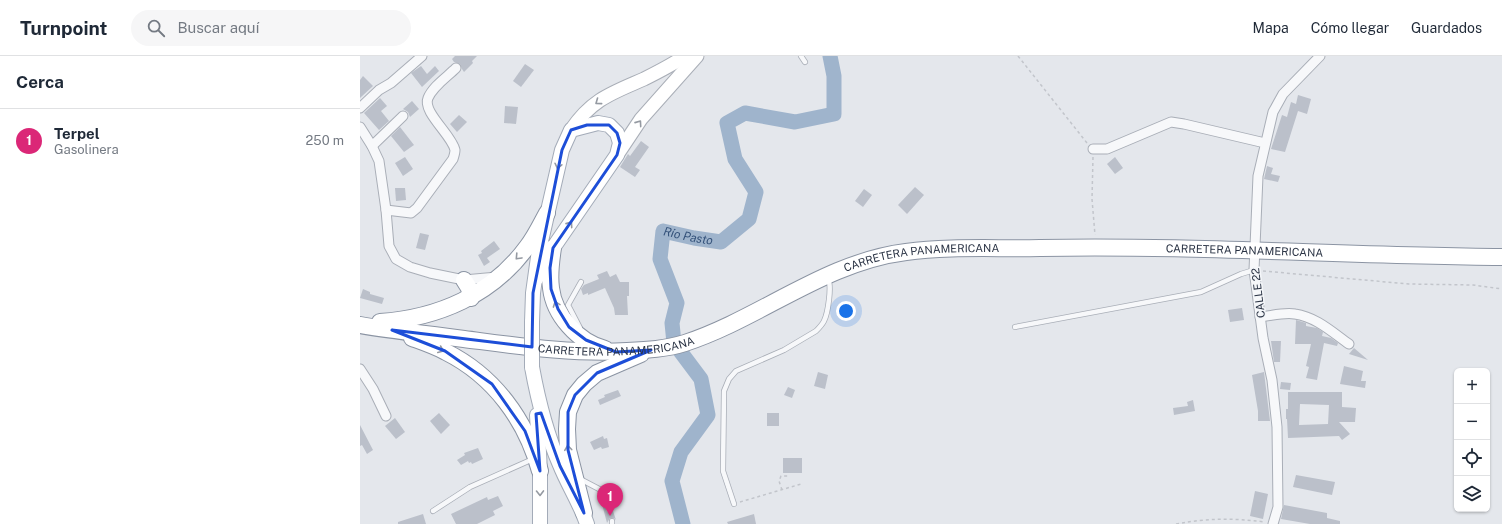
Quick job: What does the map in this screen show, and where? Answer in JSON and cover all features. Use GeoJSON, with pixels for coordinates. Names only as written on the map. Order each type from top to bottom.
{"type":"FeatureCollection","features":[{"type":"Feature","properties":{"kind":"highway"},"geometry":{"type":"LineString","coordinates":[[360,324],[418,318],[445,310],[471,298],[501,276],[527,247],[547,213]]}},
{"type":"Feature","properties":{"kind":"highway","name":"CARRETERA PANAMERICANA"},"geometry":{"type":"LineString","coordinates":[[360,324],[392,330],[566,351],[616,352],[658,349],[686,343],[736,321],[846,267],[885,255],[921,250],[1096,247],[1502,257]]}},
{"type":"Feature","properties":{"kind":"highway"},"geometry":{"type":"LineString","coordinates":[[553,248],[550,268],[551,289],[558,309],[569,327],[586,340],[600,348],[616,352]]}},
{"type":"Feature","properties":{"kind":"highway"},"geometry":{"type":"LineString","coordinates":[[464,280],[469,288],[471,298]]}},
{"type":"Feature","properties":{"kind":"highway"},"geometry":{"type":"LineString","coordinates":[[392,330],[445,351],[470,366],[492,384],[510,406],[526,431],[538,465]]}},
{"type":"Feature","properties":{"kind":"highway"},"geometry":{"type":"LineString","coordinates":[[585,518],[568,450],[566,429],[568,412],[575,395],[584,384],[597,374],[658,349]]}},
{"type":"Feature","properties":{"kind":"main road"},"geometry":{"type":"LineString","coordinates":[[585,518],[560,466],[546,429],[537,395],[532,367],[534,281],[547,213],[562,150],[571,130],[580,117],[596,102],[613,92],[670,66],[685,56]]}},
{"type":"Feature","properties":{"kind":"main road"},"geometry":{"type":"LineString","coordinates":[[534,281],[553,248],[641,120],[697,56]]}},
{"type":"Feature","properties":{"kind":"main road"},"geometry":{"type":"LineString","coordinates":[[571,130],[598,123],[609,125],[617,133],[619,138],[620,143],[617,156]]}},
{"type":"Feature","properties":{"kind":"main road"},"geometry":{"type":"LineString","coordinates":[[537,395],[540,524]]}},
{"type":"Feature","properties":{"kind":"street"},"geometry":{"type":"LineString","coordinates":[[360,108],[379,90],[391,83],[422,56]]}},
{"type":"Feature","properties":{"kind":"street","name":"CALLE 22"},"geometry":{"type":"LineString","coordinates":[[1273,524],[1278,507],[1277,427],[1272,380],[1263,338],[1254,270],[1258,176],[1273,112],[1283,94],[1320,56]]}},
{"type":"Feature","properties":{"kind":"street"},"geometry":{"type":"LineString","coordinates":[[386,210],[411,213],[417,208],[453,159],[455,151],[452,144],[429,110],[427,100],[431,92],[456,68]]}},
{"type":"Feature","properties":{"kind":"street"},"geometry":{"type":"LineString","coordinates":[[372,146],[403,116]]}},
{"type":"Feature","properties":{"kind":"street"},"geometry":{"type":"LineString","coordinates":[[1093,149],[1107,149],[1171,122],[1265,143]]}},
{"type":"Feature","properties":{"kind":"street"},"geometry":{"type":"LineString","coordinates":[[360,127],[372,146],[379,161],[386,210],[389,246],[396,259],[410,267],[464,280],[501,276]]}},
{"type":"Feature","properties":{"kind":"street"},"geometry":{"type":"LineString","coordinates":[[1260,317],[1294,314],[1310,318],[1326,327],[1349,344]]}},
{"type":"Feature","properties":{"kind":"street"},"geometry":{"type":"LineString","coordinates":[[360,369],[373,389],[386,416]]}},
{"type":"Feature","properties":{"kind":"lane"},"geometry":{"type":"LineString","coordinates":[[801,56],[806,62]]}},
{"type":"Feature","properties":{"kind":"lane"},"geometry":{"type":"LineString","coordinates":[[1015,328],[1201,292],[1241,274],[1254,270]]}},
{"type":"Feature","properties":{"kind":"lane"},"geometry":{"type":"LineString","coordinates":[[734,504],[723,471],[724,391],[726,383],[736,372],[784,350],[816,331],[820,327],[826,316],[830,292],[830,282],[827,276]]}},
{"type":"Feature","properties":{"kind":"lane"},"geometry":{"type":"LineString","coordinates":[[581,282],[568,305],[586,340]]}},
{"type":"Feature","properties":{"kind":"lane"},"geometry":{"type":"LineString","coordinates":[[433,511],[466,489],[538,465]]}},
{"type":"Feature","properties":{"kind":"lane"},"geometry":{"type":"LineString","coordinates":[[575,477],[601,490]]}},
{"type":"Feature","properties":{"kind":"lane"},"geometry":{"type":"LineString","coordinates":[[607,500],[610,509]]}},
{"type":"Feature","properties":{"kind":"path"},"geometry":{"type":"LineString","coordinates":[[1018,56],[1093,149],[1092,199],[1096,247]]}},
{"type":"Feature","properties":{"kind":"path"},"geometry":{"type":"LineString","coordinates":[[1254,270],[1409,284],[1473,285],[1502,289]]}},
{"type":"Feature","properties":{"kind":"path"},"geometry":{"type":"LineString","coordinates":[[782,490],[779,481],[781,476],[788,476]]}},
{"type":"Feature","properties":{"kind":"path"},"geometry":{"type":"LineString","coordinates":[[734,504],[801,484]]}},
{"type":"Feature","properties":{"kind":"path"},"geometry":{"type":"LineString","coordinates":[[1176,524],[1203,519],[1236,519],[1273,524]]}},
{"type":"Feature","properties":{"kind":"highlighted area"},"geometry":{"type":"Polygon","coordinates":[[[587,125],[609,125],[617,133],[620,143],[617,155],[553,248],[550,268],[551,289],[558,309],[569,327],[586,340],[616,352],[651,350],[597,373],[575,395],[568,412],[568,450],[584,513],[560,466],[541,413],[536,414],[540,471],[525,431],[492,384],[445,351],[392,330],[532,347],[533,293],[562,150],[571,130],[587,125]]]}},
{"type":"Feature","properties":{"kind":"building"},"geometry":{"type":"Polygon","coordinates":[[[455,56],[477,56],[472,61],[473,63],[464,72],[460,64],[454,62],[452,59],[455,56]]]}},
{"type":"Feature","properties":{"kind":"building"},"geometry":{"type":"Polygon","coordinates":[[[525,64],[534,70],[521,87],[513,81],[525,64]]]}},
{"type":"Feature","properties":{"kind":"building"},"geometry":{"type":"Polygon","coordinates":[[[421,66],[427,74],[435,66],[439,71],[422,87],[411,73],[421,66]]]}},
{"type":"Feature","properties":{"kind":"building"},"geometry":{"type":"Polygon","coordinates":[[[363,76],[373,86],[360,98],[360,80],[363,76]]]}},
{"type":"Feature","properties":{"kind":"building"},"geometry":{"type":"Polygon","coordinates":[[[1298,95],[1311,99],[1307,114],[1298,111],[1285,152],[1271,149],[1282,115],[1287,117],[1291,102],[1296,104],[1298,95]]]}},
{"type":"Feature","properties":{"kind":"building"},"geometry":{"type":"Polygon","coordinates":[[[380,98],[387,106],[381,111],[389,121],[379,130],[364,113],[380,98]]]}},
{"type":"Feature","properties":{"kind":"building"},"geometry":{"type":"Polygon","coordinates":[[[412,101],[419,109],[410,117],[408,112],[403,109],[412,101]]]}},
{"type":"Feature","properties":{"kind":"building"},"geometry":{"type":"Polygon","coordinates":[[[505,106],[518,107],[516,124],[504,123],[505,106]]]}},
{"type":"Feature","properties":{"kind":"building"},"geometry":{"type":"Polygon","coordinates":[[[459,115],[467,122],[457,132],[450,124],[459,115]]]}},
{"type":"Feature","properties":{"kind":"building"},"geometry":{"type":"Polygon","coordinates":[[[400,127],[414,145],[404,152],[391,136],[400,127]]]}},
{"type":"Feature","properties":{"kind":"building"},"geometry":{"type":"Polygon","coordinates":[[[641,141],[649,147],[635,167],[640,170],[635,177],[620,167],[628,154],[630,156],[641,141]]]}},
{"type":"Feature","properties":{"kind":"building"},"geometry":{"type":"Polygon","coordinates":[[[405,157],[413,169],[403,176],[395,163],[405,157]]]}},
{"type":"Feature","properties":{"kind":"building"},"geometry":{"type":"Polygon","coordinates":[[[1115,157],[1123,168],[1115,174],[1107,164],[1115,157]]]}},
{"type":"Feature","properties":{"kind":"building"},"geometry":{"type":"Polygon","coordinates":[[[1267,166],[1273,168],[1271,174],[1280,176],[1278,182],[1264,179],[1267,166]]]}},
{"type":"Feature","properties":{"kind":"building"},"geometry":{"type":"Polygon","coordinates":[[[915,187],[924,195],[907,214],[898,205],[915,187]]]}},
{"type":"Feature","properties":{"kind":"building"},"geometry":{"type":"Polygon","coordinates":[[[395,188],[405,188],[406,200],[396,201],[395,188]]]}},
{"type":"Feature","properties":{"kind":"building"},"geometry":{"type":"Polygon","coordinates":[[[864,189],[872,195],[863,207],[855,201],[864,189]]]}},
{"type":"Feature","properties":{"kind":"building"},"geometry":{"type":"Polygon","coordinates":[[[420,233],[429,235],[425,250],[416,248],[420,233]]]}},
{"type":"Feature","properties":{"kind":"building"},"geometry":{"type":"Polygon","coordinates":[[[494,241],[500,249],[487,258],[490,262],[484,266],[478,255],[494,241]]]}},
{"type":"Feature","properties":{"kind":"building"},"geometry":{"type":"Polygon","coordinates":[[[607,271],[610,277],[616,274],[620,282],[629,282],[629,296],[627,296],[628,315],[615,315],[614,308],[605,288],[588,295],[588,293],[583,295],[581,289],[584,285],[599,279],[597,275],[607,271]]]}},
{"type":"Feature","properties":{"kind":"building"},"geometry":{"type":"Polygon","coordinates":[[[363,289],[370,292],[370,294],[384,298],[382,304],[360,298],[363,289]]]}},
{"type":"Feature","properties":{"kind":"building"},"geometry":{"type":"Polygon","coordinates":[[[1242,308],[1244,320],[1230,322],[1228,310],[1242,308]]]}},
{"type":"Feature","properties":{"kind":"building"},"geometry":{"type":"Polygon","coordinates":[[[1296,320],[1306,323],[1306,326],[1317,328],[1323,332],[1322,336],[1331,338],[1338,343],[1337,346],[1324,343],[1317,380],[1306,378],[1309,367],[1306,366],[1311,344],[1295,344],[1296,320]]]}},
{"type":"Feature","properties":{"kind":"building"},"geometry":{"type":"Polygon","coordinates":[[[1271,341],[1281,341],[1280,362],[1274,362],[1271,341]]]}},
{"type":"Feature","properties":{"kind":"building"},"geometry":{"type":"Polygon","coordinates":[[[1354,348],[1368,360],[1349,354],[1354,348]]]}},
{"type":"Feature","properties":{"kind":"building"},"geometry":{"type":"Polygon","coordinates":[[[1344,366],[1363,371],[1361,381],[1366,381],[1365,388],[1340,384],[1344,366]]]}},
{"type":"Feature","properties":{"kind":"building"},"geometry":{"type":"Polygon","coordinates":[[[818,372],[828,375],[825,389],[814,386],[818,372]]]}},
{"type":"Feature","properties":{"kind":"building"},"geometry":{"type":"Polygon","coordinates":[[[1264,372],[1270,421],[1258,421],[1258,411],[1252,375],[1264,372]]]}},
{"type":"Feature","properties":{"kind":"building"},"geometry":{"type":"Polygon","coordinates":[[[1281,382],[1291,383],[1290,390],[1280,389],[1281,382]]]}},
{"type":"Feature","properties":{"kind":"building"},"geometry":{"type":"Polygon","coordinates":[[[788,387],[795,390],[792,398],[784,395],[788,387]]]}},
{"type":"Feature","properties":{"kind":"building"},"geometry":{"type":"Polygon","coordinates":[[[618,390],[621,396],[600,405],[598,400],[605,397],[604,395],[618,390]]]}},
{"type":"Feature","properties":{"kind":"building"},"geometry":{"type":"Polygon","coordinates":[[[1288,392],[1342,392],[1342,407],[1356,408],[1355,422],[1339,422],[1350,434],[1342,440],[1339,436],[1288,438],[1286,409],[1288,409],[1288,392]],[[1300,404],[1299,425],[1328,424],[1329,405],[1300,404]]]}},
{"type":"Feature","properties":{"kind":"building"},"geometry":{"type":"Polygon","coordinates":[[[1193,400],[1195,411],[1174,415],[1173,408],[1188,406],[1187,402],[1193,400]]]}},
{"type":"Feature","properties":{"kind":"building"},"geometry":{"type":"Polygon","coordinates":[[[439,413],[450,425],[441,434],[430,421],[439,413]]]}},
{"type":"Feature","properties":{"kind":"building"},"geometry":{"type":"Polygon","coordinates":[[[767,413],[779,413],[779,426],[767,426],[767,413]]]}},
{"type":"Feature","properties":{"kind":"building"},"geometry":{"type":"Polygon","coordinates":[[[395,418],[405,432],[396,439],[385,426],[395,418]]]}},
{"type":"Feature","properties":{"kind":"building"},"geometry":{"type":"Polygon","coordinates":[[[360,425],[373,450],[367,454],[362,445],[360,446],[360,425]]]}},
{"type":"Feature","properties":{"kind":"building"},"geometry":{"type":"Polygon","coordinates":[[[603,436],[604,439],[607,438],[609,447],[602,449],[601,447],[594,450],[590,442],[603,436]]]}},
{"type":"Feature","properties":{"kind":"building"},"geometry":{"type":"Polygon","coordinates":[[[478,448],[483,459],[472,464],[468,461],[461,465],[457,460],[465,455],[464,453],[478,448]]]}},
{"type":"Feature","properties":{"kind":"building"},"geometry":{"type":"Polygon","coordinates":[[[783,458],[802,458],[802,473],[783,473],[783,458]]]}},
{"type":"Feature","properties":{"kind":"building"},"geometry":{"type":"Polygon","coordinates":[[[1296,475],[1335,482],[1332,495],[1293,487],[1296,475]]]}},
{"type":"Feature","properties":{"kind":"building"},"geometry":{"type":"Polygon","coordinates":[[[608,488],[611,499],[608,496],[605,497],[603,501],[607,512],[610,513],[613,511],[616,520],[614,518],[610,518],[607,523],[599,493],[603,493],[605,489],[608,488]]]}},
{"type":"Feature","properties":{"kind":"building"},"geometry":{"type":"Polygon","coordinates":[[[1255,491],[1268,494],[1263,519],[1250,516],[1255,491]]]}},
{"type":"Feature","properties":{"kind":"building"},"geometry":{"type":"Polygon","coordinates":[[[498,496],[503,506],[493,511],[495,515],[477,524],[456,524],[451,514],[487,497],[488,500],[498,496]]]}},
{"type":"Feature","properties":{"kind":"building"},"geometry":{"type":"Polygon","coordinates":[[[1284,505],[1327,513],[1327,518],[1340,521],[1340,524],[1310,524],[1281,519],[1284,505]]]}},
{"type":"Feature","properties":{"kind":"building"},"geometry":{"type":"Polygon","coordinates":[[[423,514],[426,524],[398,524],[398,522],[423,514]]]}},
{"type":"Feature","properties":{"kind":"building"},"geometry":{"type":"Polygon","coordinates":[[[754,514],[756,524],[728,524],[727,522],[754,514]]]}},
{"type":"Feature","properties":{"kind":"waterway","name":"Río Pasto"},"geometry":{"type":"LineString","coordinates":[[683,524],[672,481],[681,452],[708,415],[701,379],[674,343],[672,323],[677,303],[660,259],[663,231],[721,242],[749,219],[756,192],[735,159],[727,123],[745,113],[795,122],[834,114],[834,76],[830,56]]}},
{"type":"Feature","properties":{"kind":"place","name":"Terpel"},"geometry":{"type":"Point","coordinates":[610,516]}}]}
